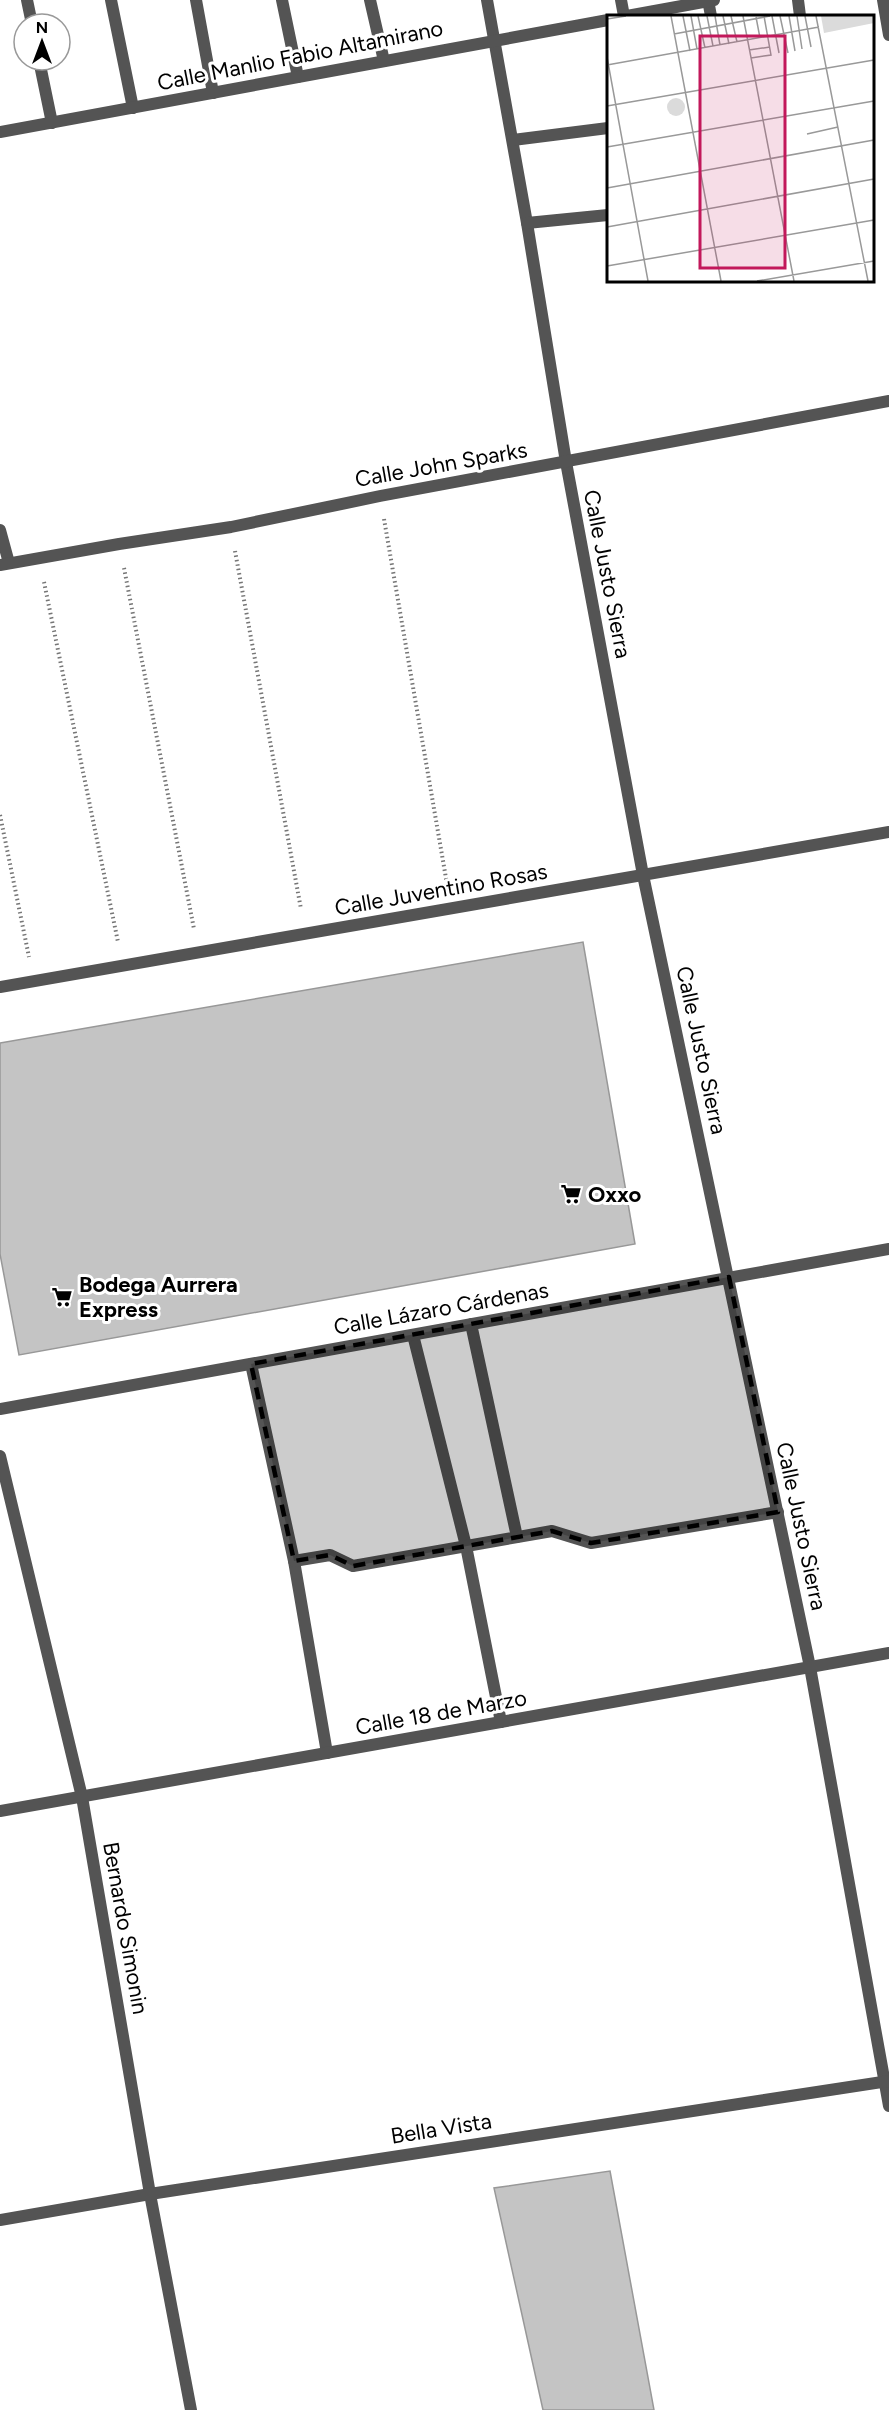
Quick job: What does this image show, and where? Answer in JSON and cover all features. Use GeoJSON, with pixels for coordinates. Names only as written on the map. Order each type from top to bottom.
{"type":"FeatureCollection","features":[{"type":"Feature","properties":{"kind":"street"},"geometry":{"type":"LineString","coordinates":[[111,0],[133,108]]}},
{"type":"Feature","properties":{"kind":"street"},"geometry":{"type":"LineString","coordinates":[[196,0],[213,93]]}},
{"type":"Feature","properties":{"kind":"street"},"geometry":{"type":"LineString","coordinates":[[282,0],[298,77]]}},
{"type":"Feature","properties":{"kind":"street"},"geometry":{"type":"LineString","coordinates":[[370,0],[384,61]]}},
{"type":"Feature","properties":{"kind":"street","name":"Calle Justo Sierra"},"geometry":{"type":"LineString","coordinates":[[487,0],[513,140],[566,462],[643,874],[810,1667],[887,2082],[889,2106]]}},
{"type":"Feature","properties":{"kind":"street"},"geometry":{"type":"LineString","coordinates":[[621,0],[626,15]]}},
{"type":"Feature","properties":{"kind":"street"},"geometry":{"type":"LineString","coordinates":[[631,15],[710,0],[711,15]]}},
{"type":"Feature","properties":{"kind":"street"},"geometry":{"type":"LineString","coordinates":[[798,0],[800,15]]}},
{"type":"Feature","properties":{"kind":"street"},"geometry":{"type":"LineString","coordinates":[[883,0],[889,35]]}},
{"type":"Feature","properties":{"kind":"street","name":"Calle Manlio Fabio Altamirano"},"geometry":{"type":"LineString","coordinates":[[0,132],[607,20]]}},
{"type":"Feature","properties":{"kind":"street"},"geometry":{"type":"LineString","coordinates":[[41,72],[52,123]]}},
{"type":"Feature","properties":{"kind":"street"},"geometry":{"type":"LineString","coordinates":[[513,140],[607,128]]}},
{"type":"Feature","properties":{"kind":"street"},"geometry":{"type":"LineString","coordinates":[[527,223],[607,215]]}},
{"type":"Feature","properties":{"kind":"street","name":"Calle John Sparks"},"geometry":{"type":"LineString","coordinates":[[5,564],[231,527],[380,496],[889,401]]}},
{"type":"Feature","properties":{"kind":"street"},"geometry":{"type":"LineString","coordinates":[[0,530],[5,564]]}},
{"type":"Feature","properties":{"kind":"street","name":"Calle Juventino Rosas"},"geometry":{"type":"LineString","coordinates":[[0,987],[889,832]]}},
{"type":"Feature","properties":{"kind":"street","name":"Calle Lázaro Cárdenas"},"geometry":{"type":"LineString","coordinates":[[0,1409],[889,1249]]}},
{"type":"Feature","properties":{"kind":"street"},"geometry":{"type":"LineString","coordinates":[[471,1324],[517,1537]]}},
{"type":"Feature","properties":{"kind":"street"},"geometry":{"type":"LineString","coordinates":[[413,1335],[466,1546],[501,1722]]}},
{"type":"Feature","properties":{"kind":"street"},"geometry":{"type":"LineString","coordinates":[[251,1364],[294,1561],[327,1753]]}},
{"type":"Feature","properties":{"kind":"street","name":"Bernardo Simonin"},"geometry":{"type":"LineString","coordinates":[[0,1456],[82,1797],[150,2194],[191,2410]]}},
{"type":"Feature","properties":{"kind":"street"},"geometry":{"type":"LineString","coordinates":[[294,1561],[330,1555],[353,1566],[552,1531],[591,1543],[778,1512]]}},
{"type":"Feature","properties":{"kind":"street","name":"Calle 18 de Marzo"},"geometry":{"type":"LineString","coordinates":[[0,1811],[889,1653]]}},
{"type":"Feature","properties":{"kind":"street","name":"Bella Vista"},"geometry":{"type":"LineString","coordinates":[[0,2220],[150,2194],[887,2082]]}},
{"type":"Feature","properties":{"kind":"path"},"geometry":{"type":"LineString","coordinates":[[380,496],[451,908]]}},
{"type":"Feature","properties":{"kind":"path"},"geometry":{"type":"LineString","coordinates":[[231,527],[306,934]]}},
{"type":"Feature","properties":{"kind":"path"},"geometry":{"type":"LineString","coordinates":[[119,544],[198,952]]}},
{"type":"Feature","properties":{"kind":"path"},"geometry":{"type":"LineString","coordinates":[[39,558],[123,966]]}},
{"type":"Feature","properties":{"kind":"path"},"geometry":{"type":"LineString","coordinates":[[0,815],[34,981]]}},
{"type":"Feature","properties":{"kind":"highlighted area"},"geometry":{"type":"Polygon","coordinates":[[[729,1277],[778,1512],[591,1543],[552,1531],[353,1566],[330,1555],[294,1561],[251,1364],[729,1277]]]}},
{"type":"Feature","properties":{"kind":"building"},"geometry":{"type":"Polygon","coordinates":[[[583,942],[635,1244],[19,1355],[0,1254],[0,1043],[583,942]]]}},
{"type":"Feature","properties":{"kind":"building"},"geometry":{"type":"Polygon","coordinates":[[[610,2171],[654,2410],[543,2410],[494,2188],[610,2171]]]}},
{"type":"Feature","properties":{"kind":"place","name":"Oxxo"},"geometry":{"type":"Point","coordinates":[571,1194]}},
{"type":"Feature","properties":{"kind":"place","name":"Bodega Aurrera Express"},"geometry":{"type":"Point","coordinates":[62,1297]}}]}
